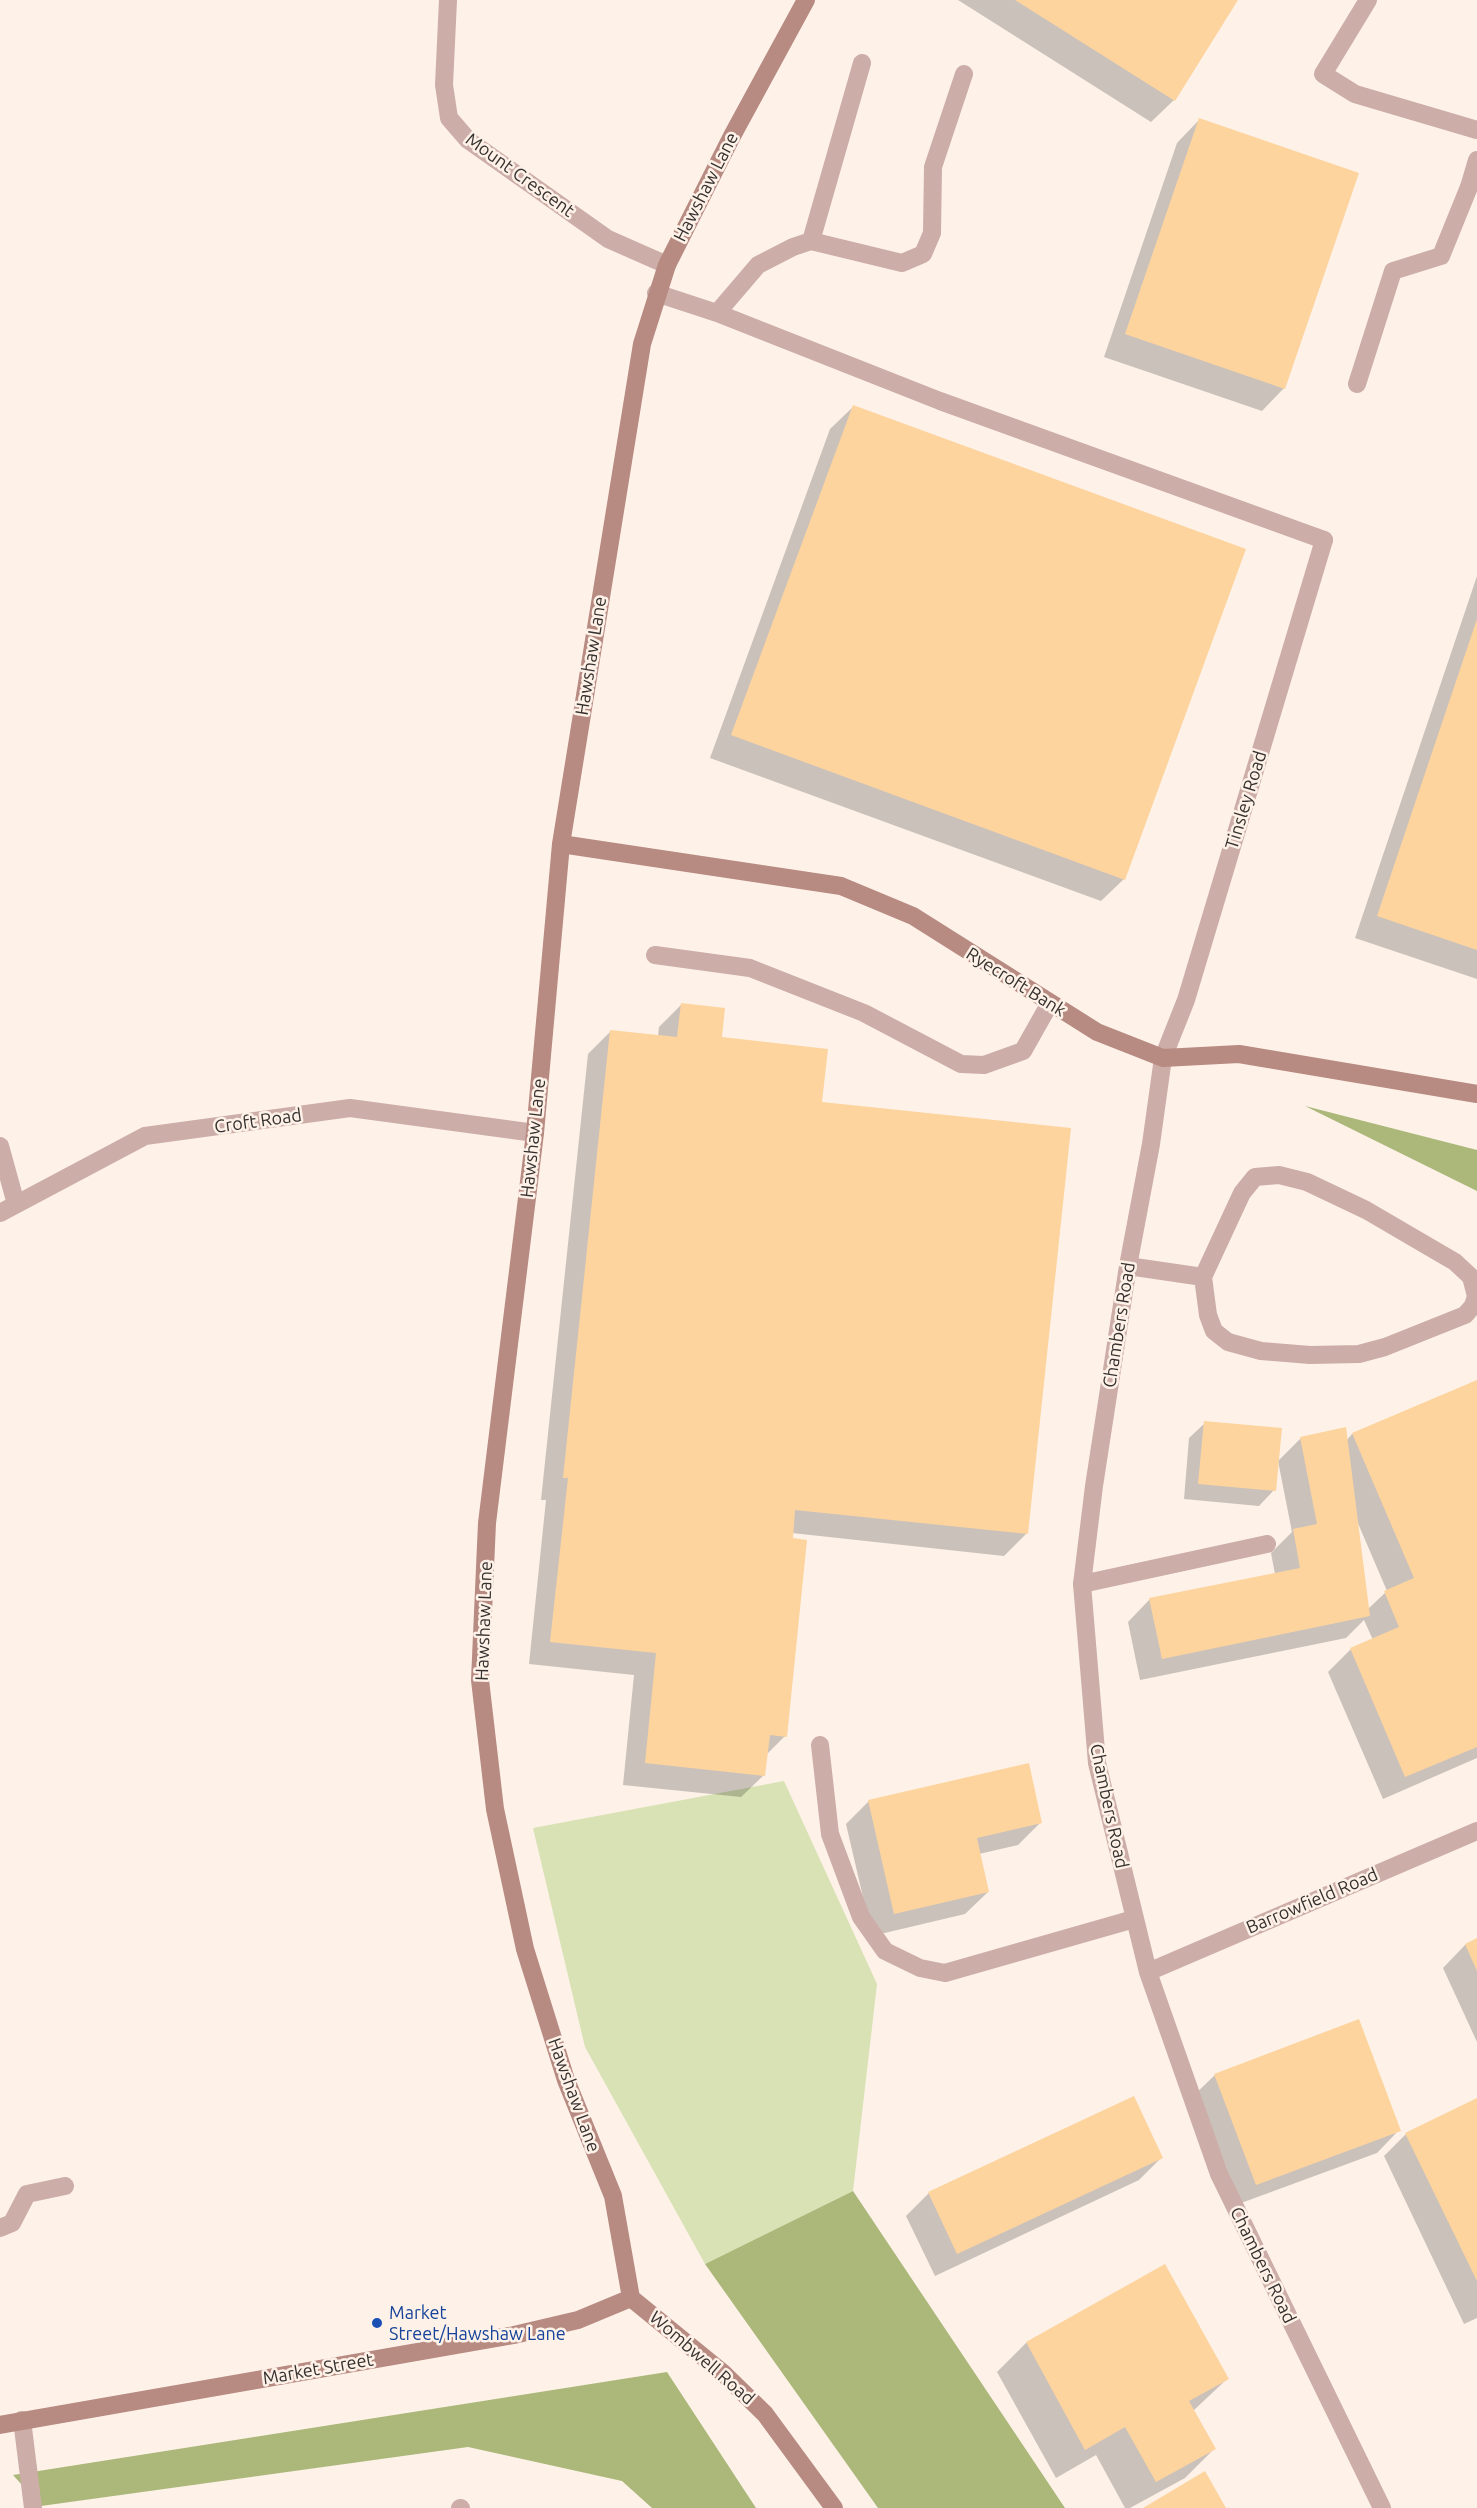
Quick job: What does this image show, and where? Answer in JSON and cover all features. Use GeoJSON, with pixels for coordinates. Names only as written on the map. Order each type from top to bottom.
{"type":"FeatureCollection","features":[{"type":"Feature","properties":{"kind":"main road","name":"Hawshaw Lane"},"geometry":{"type":"LineString","coordinates":[[632,2298],[613,2196],[566,2080],[525,1949],[495,1809],[480,1680],[487,1523],[535,1133],[561,844],[642,344],[656,293],[667,265],[732,136],[806,0]]}},
{"type":"Feature","properties":{"kind":"main road","name":"Ryecroft Bank"},"geometry":{"type":"LineString","coordinates":[[561,844],[841,886],[913,916],[1097,1032],[1163,1058],[1239,1054],[1477,1094]]}},
{"type":"Feature","properties":{"kind":"main road","name":"Market Street"},"geometry":{"type":"LineString","coordinates":[[0,2425],[514,2335],[578,2320],[632,2298]]}},
{"type":"Feature","properties":{"kind":"main road","name":"Wombwell Road"},"geometry":{"type":"LineString","coordinates":[[632,2298],[723,2373],[765,2414],[834,2508]]}},
{"type":"Feature","properties":{"kind":"street","name":"Mount Crescent"},"geometry":{"type":"LineString","coordinates":[[448,0],[444,85],[449,118],[468,140],[608,239],[667,265]]}},
{"type":"Feature","properties":{"kind":"street"},"geometry":{"type":"LineString","coordinates":[[1368,0],[1323,74],[1355,94],[1477,130]]}},
{"type":"Feature","properties":{"kind":"street"},"geometry":{"type":"LineString","coordinates":[[811,241],[862,63]]}},
{"type":"Feature","properties":{"kind":"street"},"geometry":{"type":"LineString","coordinates":[[656,293],[717,313],[758,265],[793,247],[811,241],[902,263],[923,254],[932,233],[933,167],[964,74]]}},
{"type":"Feature","properties":{"kind":"street"},"geometry":{"type":"LineString","coordinates":[[1356,384],[1393,271],[1441,256],[1469,187],[1477,160]]}},
{"type":"Feature","properties":{"kind":"street","name":"Tinsley Road"},"geometry":{"type":"LineString","coordinates":[[717,313],[940,401],[1324,540],[1186,1000],[1163,1058]]}},
{"type":"Feature","properties":{"kind":"street"},"geometry":{"type":"LineString","coordinates":[[655,955],[750,969],[864,1013],[961,1064],[984,1065],[1023,1051],[1050,1004]]}},
{"type":"Feature","properties":{"kind":"street","name":"Chambers Road"},"geometry":{"type":"LineString","coordinates":[[1163,1058],[1151,1144],[1128,1266],[1094,1486],[1082,1584],[1097,1763],[1148,1972],[1219,2174],[1382,2508]]}},
{"type":"Feature","properties":{"kind":"street","name":"Croft Road"},"geometry":{"type":"LineString","coordinates":[[0,1213],[145,1136],[350,1108],[535,1133]]}},
{"type":"Feature","properties":{"kind":"street"},"geometry":{"type":"LineString","coordinates":[[0,1146],[16,1204]]}},
{"type":"Feature","properties":{"kind":"street"},"geometry":{"type":"LineString","coordinates":[[1279,1175],[1306,1182],[1366,1210],[1455,1262],[1471,1277],[1476,1296],[1473,1306],[1465,1315],[1384,1347],[1359,1354],[1310,1355],[1261,1351],[1228,1342],[1214,1331],[1208,1314],[1203,1277],[1242,1193],[1255,1177],[1279,1175]]}},
{"type":"Feature","properties":{"kind":"street"},"geometry":{"type":"LineString","coordinates":[[1128,1266],[1203,1277]]}},
{"type":"Feature","properties":{"kind":"street"},"geometry":{"type":"LineString","coordinates":[[1082,1584],[1267,1544]]}},
{"type":"Feature","properties":{"kind":"street"},"geometry":{"type":"LineString","coordinates":[[820,1745],[831,1834],[861,1917],[885,1951],[920,1968],[945,1973],[1134,1919]]}},
{"type":"Feature","properties":{"kind":"street","name":"Barrowfield Road"},"geometry":{"type":"LineString","coordinates":[[1148,1972],[1477,1831]]}},
{"type":"Feature","properties":{"kind":"street"},"geometry":{"type":"LineString","coordinates":[[0,2228],[12,2223],[27,2194],[65,2186]]}},
{"type":"Feature","properties":{"kind":"street"},"geometry":{"type":"LineString","coordinates":[[22,2420],[33,2508]]}},
{"type":"Feature","properties":{"kind":"green space"},"geometry":{"type":"Polygon","coordinates":[[[1305,1106],[1477,1150],[1477,1191],[1305,1106]]]}},
{"type":"Feature","properties":{"kind":"green space"},"geometry":{"type":"Polygon","coordinates":[[[784,1781],[877,1984],[853,2191],[705,2264],[585,2047],[533,1828],[784,1781]]]}},
{"type":"Feature","properties":{"kind":"green space"},"geometry":{"type":"Polygon","coordinates":[[[853,2191],[1065,2508],[878,2508],[705,2264],[853,2191]]]}},
{"type":"Feature","properties":{"kind":"green space"},"geometry":{"type":"Polygon","coordinates":[[[667,2372],[756,2508],[652,2508],[622,2481],[468,2447],[41,2506],[13,2475],[667,2372]]]}},
{"type":"Feature","properties":{"kind":"building"},"geometry":{"type":"Polygon","coordinates":[[[1015,0],[1238,0],[1175,101],[1015,0]]]}},
{"type":"Feature","properties":{"kind":"building"},"geometry":{"type":"Polygon","coordinates":[[[1199,118],[1359,173],[1285,389],[1125,334],[1199,118]]]}},
{"type":"Feature","properties":{"kind":"building"},"geometry":{"type":"Polygon","coordinates":[[[853,405],[1246,549],[1125,880],[731,735],[853,405]]]}},
{"type":"Feature","properties":{"kind":"building"},"geometry":{"type":"Polygon","coordinates":[[[1477,619],[1477,950],[1377,916],[1477,619]]]}},
{"type":"Feature","properties":{"kind":"building"},"geometry":{"type":"Polygon","coordinates":[[[681,1003],[725,1008],[722,1037],[828,1049],[822,1102],[1071,1128],[1028,1534],[795,1510],[793,1538],[807,1540],[787,1737],[770,1735],[765,1776],[645,1763],[656,1653],[550,1642],[568,1478],[563,1478],[610,1030],[677,1037],[681,1003]]]}},
{"type":"Feature","properties":{"kind":"building"},"geometry":{"type":"Polygon","coordinates":[[[1477,1380],[1477,1747],[1405,1777],[1350,1648],[1399,1627],[1384,1591],[1414,1578],[1352,1433],[1477,1380]]]}},
{"type":"Feature","properties":{"kind":"building"},"geometry":{"type":"Polygon","coordinates":[[[1204,1421],[1282,1428],[1276,1491],[1198,1484],[1204,1421]]]}},
{"type":"Feature","properties":{"kind":"building"},"geometry":{"type":"Polygon","coordinates":[[[1346,1427],[1370,1616],[1162,1659],[1149,1598],[1300,1568],[1293,1529],[1317,1524],[1300,1437],[1346,1427]]]}},
{"type":"Feature","properties":{"kind":"building"},"geometry":{"type":"Polygon","coordinates":[[[1029,1763],[1042,1823],[977,1838],[989,1892],[894,1914],[868,1800],[1029,1763]]]}},
{"type":"Feature","properties":{"kind":"building"},"geometry":{"type":"Polygon","coordinates":[[[1477,1938],[1477,1971],[1465,1944],[1477,1938]]]}},
{"type":"Feature","properties":{"kind":"building"},"geometry":{"type":"Polygon","coordinates":[[[1359,2019],[1401,2131],[1256,2185],[1214,2074],[1359,2019]]]}},
{"type":"Feature","properties":{"kind":"building"},"geometry":{"type":"Polygon","coordinates":[[[1134,2096],[1163,2158],[957,2254],[928,2192],[1134,2096]]]}},
{"type":"Feature","properties":{"kind":"building"},"geometry":{"type":"Polygon","coordinates":[[[1477,2098],[1477,2281],[1405,2133],[1477,2098]]]}},
{"type":"Feature","properties":{"kind":"building"},"geometry":{"type":"Polygon","coordinates":[[[1165,2264],[1229,2379],[1189,2401],[1216,2449],[1156,2482],[1125,2427],[1085,2450],[1026,2342],[1165,2264]]]}},
{"type":"Feature","properties":{"kind":"building"},"geometry":{"type":"Polygon","coordinates":[[[1205,2471],[1226,2508],[1143,2508],[1205,2471]]]}},
{"type":"Feature","properties":{"kind":"place","name":"Market Street/Hawshaw Lane"},"geometry":{"type":"Point","coordinates":[377,2323]}}]}
